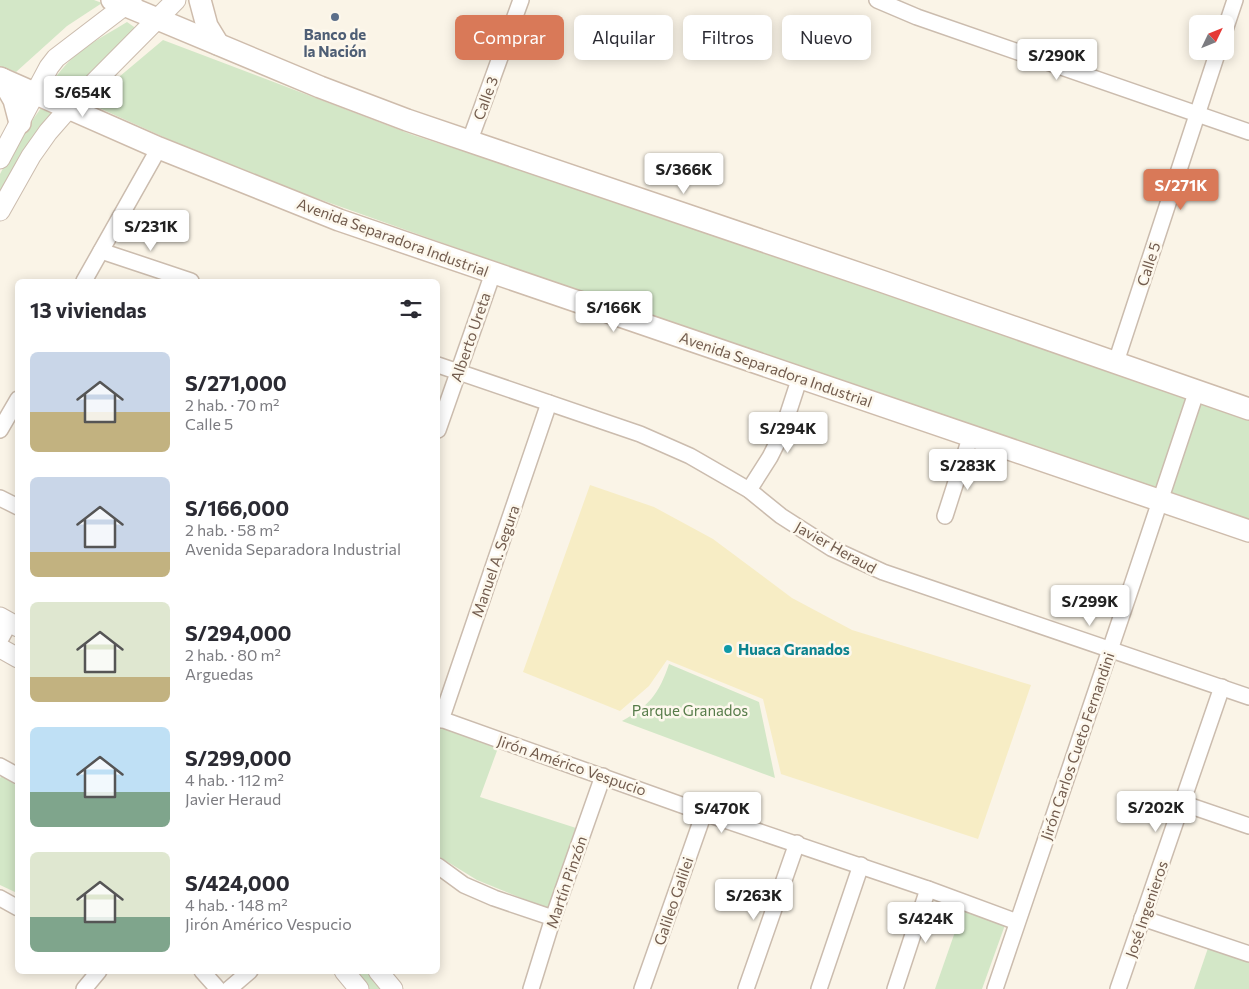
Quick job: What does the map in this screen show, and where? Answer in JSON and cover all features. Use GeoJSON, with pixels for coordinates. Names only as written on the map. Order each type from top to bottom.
{"type":"FeatureCollection","features":[{"type":"Feature","properties":{"kind":"main road"},"geometry":{"type":"LineString","coordinates":[[200,0],[205,21],[218,44]]}},
{"type":"Feature","properties":{"kind":"main road"},"geometry":{"type":"LineString","coordinates":[[123,2],[158,20],[407,120],[1249,408]]}},
{"type":"Feature","properties":{"kind":"main road"},"geometry":{"type":"LineString","coordinates":[[1,78],[14,100],[20,124]]}},
{"type":"Feature","properties":{"kind":"main road","name":"Avenida Separadora Industrial"},"geometry":{"type":"LineString","coordinates":[[1,78],[159,148],[339,220],[1249,531]]}},
{"type":"Feature","properties":{"kind":"street"},"geometry":{"type":"LineString","coordinates":[[0,211],[31,156],[48,132],[69,108],[176,0]]}},
{"type":"Feature","properties":{"kind":"street","name":"Calle 3"},"geometry":{"type":"LineString","coordinates":[[470,140],[521,0]]}},
{"type":"Feature","properties":{"kind":"street"},"geometry":{"type":"LineString","coordinates":[[877,0],[909,6],[1249,132]]}},
{"type":"Feature","properties":{"kind":"street"},"geometry":{"type":"LineString","coordinates":[[1230,15],[1235,0]]}},
{"type":"Feature","properties":{"kind":"street"},"geometry":{"type":"LineString","coordinates":[[0,158],[56,58],[123,2]]}},
{"type":"Feature","properties":{"kind":"street","name":"Calle 5"},"geometry":{"type":"LineString","coordinates":[[1116,362],[1215,60]]}},
{"type":"Feature","properties":{"kind":"street"},"geometry":{"type":"LineString","coordinates":[[85,279],[159,148]]}},
{"type":"Feature","properties":{"kind":"street"},"geometry":{"type":"LineString","coordinates":[[102,251],[185,279]]}},
{"type":"Feature","properties":{"kind":"street","name":"Alberto Ureta"},"geometry":{"type":"LineString","coordinates":[[440,424],[493,272]]}},
{"type":"Feature","properties":{"kind":"street","name":"Javier Heraud"},"geometry":{"type":"LineString","coordinates":[[440,366],[640,434],[690,456],[749,490],[781,516],[831,548],[882,572],[1249,697]]}},
{"type":"Feature","properties":{"kind":"street"},"geometry":{"type":"LineString","coordinates":[[749,490],[770,457],[781,434],[800,377]]}},
{"type":"Feature","properties":{"kind":"street","name":"Jirón Carlos Cueto Fernandini"},"geometry":{"type":"LineString","coordinates":[[995,989],[1196,390]]}},
{"type":"Feature","properties":{"kind":"street","name":"Manuel A. Segura"},"geometry":{"type":"LineString","coordinates":[[440,716],[549,403]]}},
{"type":"Feature","properties":{"kind":"street"},"geometry":{"type":"LineString","coordinates":[[0,430],[15,404]]}},
{"type":"Feature","properties":{"kind":"street"},"geometry":{"type":"LineString","coordinates":[[945,516],[971,435]]}},
{"type":"Feature","properties":{"kind":"street"},"geometry":{"type":"LineString","coordinates":[[0,498],[15,506]]}},
{"type":"Feature","properties":{"kind":"street"},"geometry":{"type":"LineString","coordinates":[[0,640],[9,622]]}},
{"type":"Feature","properties":{"kind":"street"},"geometry":{"type":"LineString","coordinates":[[0,648],[15,656]]}},
{"type":"Feature","properties":{"kind":"street","name":"José Ingenieros"},"geometry":{"type":"LineString","coordinates":[[1118,989],[1222,687]]}},
{"type":"Feature","properties":{"kind":"street","name":"Jirón Américo Vespucio"},"geometry":{"type":"LineString","coordinates":[[440,719],[704,813],[928,889],[1017,922]]}},
{"type":"Feature","properties":{"kind":"street"},"geometry":{"type":"LineString","coordinates":[[0,766],[15,774]]}},
{"type":"Feature","properties":{"kind":"street","name":"Martín Pinzón"},"geometry":{"type":"LineString","coordinates":[[531,989],[553,918],[603,776]]}},
{"type":"Feature","properties":{"kind":"street"},"geometry":{"type":"LineString","coordinates":[[1182,803],[1249,826]]}},
{"type":"Feature","properties":{"kind":"street","name":"Galileo Galilei"},"geometry":{"type":"LineString","coordinates":[[642,989],[704,813]]}},
{"type":"Feature","properties":{"kind":"street"},"geometry":{"type":"LineString","coordinates":[[746,989],[797,843]]}},
{"type":"Feature","properties":{"kind":"street"},"geometry":{"type":"LineString","coordinates":[[820,989],[861,866]]}},
{"type":"Feature","properties":{"kind":"street"},"geometry":{"type":"LineString","coordinates":[[440,867],[464,885],[494,898],[553,918]]}},
{"type":"Feature","properties":{"kind":"street"},"geometry":{"type":"LineString","coordinates":[[895,989],[928,889]]}},
{"type":"Feature","properties":{"kind":"street"},"geometry":{"type":"LineString","coordinates":[[0,898],[15,906]]}},
{"type":"Feature","properties":{"kind":"street"},"geometry":{"type":"LineString","coordinates":[[1142,918],[1249,954]]}},
{"type":"Feature","properties":{"kind":"street"},"geometry":{"type":"LineString","coordinates":[[84,989],[95,974]]}},
{"type":"Feature","properties":{"kind":"street"},"geometry":{"type":"LineString","coordinates":[[205,974],[218,989]]}},
{"type":"Feature","properties":{"kind":"street"},"geometry":{"type":"LineString","coordinates":[[229,989],[246,974]]}},
{"type":"Feature","properties":{"kind":"street"},"geometry":{"type":"LineString","coordinates":[[346,974],[359,989]]}},
{"type":"Feature","properties":{"kind":"street"},"geometry":{"type":"LineString","coordinates":[[380,974],[393,989]]}},
{"type":"Feature","properties":{"kind":"green space"},"geometry":{"type":"Polygon","coordinates":[[[0,0],[94,0],[102,3],[67,26],[16,72],[0,66],[0,0]]]}},
{"type":"Feature","properties":{"kind":"green space"},"geometry":{"type":"Polygon","coordinates":[[[127,22],[137,29],[77,93],[61,96],[56,91],[54,80],[69,61],[87,47],[127,22]]]}},
{"type":"Feature","properties":{"kind":"green space"},"geometry":{"type":"Polygon","coordinates":[[[163,40],[413,135],[695,226],[1249,419],[1249,523],[682,328],[237,170],[88,103],[163,40]]]}},
{"type":"Feature","properties":{"kind":"green space"},"geometry":{"type":"Polygon","coordinates":[[[41,108],[54,114],[0,198],[0,174],[17,142],[41,108]]]}},
{"type":"Feature","properties":{"kind":"green space","name":"Parque Granados"},"geometry":{"type":"Polygon","coordinates":[[[669,664],[759,702],[775,778],[622,721],[639,710],[652,698],[669,664]]]}},
{"type":"Feature","properties":{"kind":"green space"},"geometry":{"type":"Polygon","coordinates":[[[440,727],[498,748],[480,797],[576,828],[548,909],[477,880],[440,857],[440,727]]]}},
{"type":"Feature","properties":{"kind":"green space"},"geometry":{"type":"Polygon","coordinates":[[[2,775],[15,785],[15,892],[0,885],[0,778],[2,775]]]}},
{"type":"Feature","properties":{"kind":"green space"},"geometry":{"type":"Polygon","coordinates":[[[963,909],[1005,925],[982,989],[935,989],[963,909]]]}},
{"type":"Feature","properties":{"kind":"green space"},"geometry":{"type":"Polygon","coordinates":[[[1208,948],[1249,961],[1249,989],[1194,989],[1208,948]]]}},
{"type":"Feature","properties":{"kind":"green space"},"geometry":{"type":"Polygon","coordinates":[[[350,974],[370,974],[383,989],[363,989],[350,974]]]}},
{"type":"Feature","properties":{"kind":"sand"},"geometry":{"type":"Polygon","coordinates":[[[590,485],[654,507],[713,539],[792,598],[852,630],[1031,685],[978,839],[781,774],[763,699],[667,660],[649,686],[620,711],[523,672],[590,485]]]}},
{"type":"Feature","properties":{"kind":"place","name":"Banco de la Nación"},"geometry":{"type":"Point","coordinates":[335,17]}},
{"type":"Feature","properties":{"kind":"place","name":"Huaca Granados"},"geometry":{"type":"Point","coordinates":[728,649]}}]}
